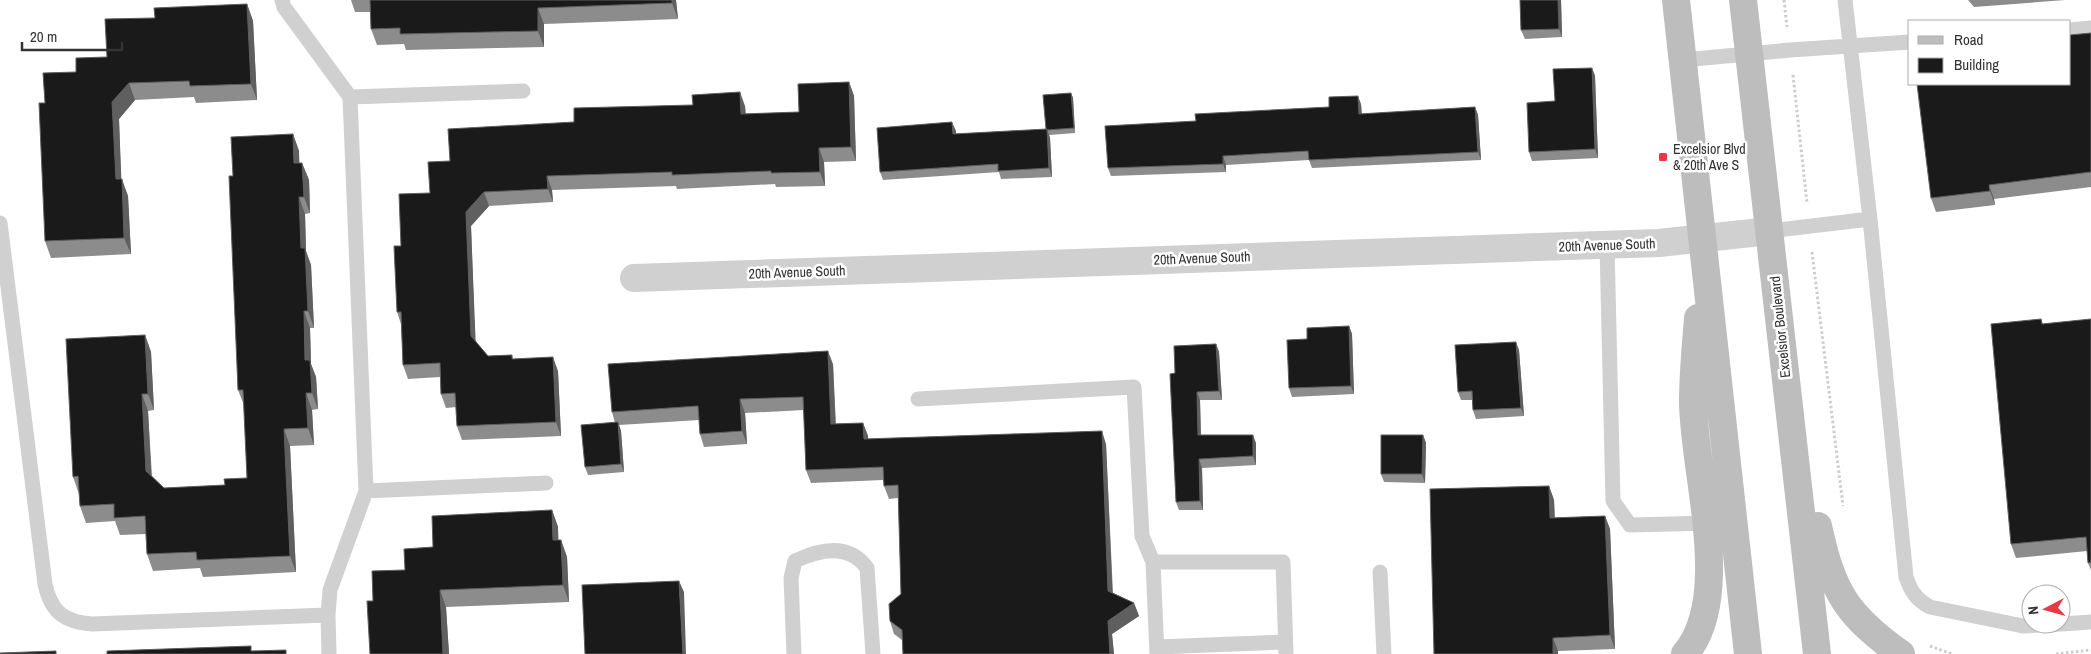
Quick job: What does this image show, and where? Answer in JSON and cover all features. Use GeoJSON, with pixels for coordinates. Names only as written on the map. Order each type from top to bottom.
{"type":"FeatureCollection","features":[{"type":"Feature","properties":{"kind":"main road"},"geometry":{"type":"LineString","coordinates":[[1676,0],[1748,654]]}},
{"type":"Feature","properties":{"kind":"main road","name":"Excelsior Boulevard"},"geometry":{"type":"LineString","coordinates":[[1743,0],[1817,654]]}},
{"type":"Feature","properties":{"kind":"main road"},"geometry":{"type":"LineString","coordinates":[[1685,654],[1701,622],[1709,596],[1709,563],[1693,402],[1702,239]]}},
{"type":"Feature","properties":{"kind":"main road"},"geometry":{"type":"LineString","coordinates":[[1781,344],[1826,564],[1837,590],[1854,613],[1874,634],[1901,654]]}},
{"type":"Feature","properties":{"kind":"street","name":"20th Avenue South"},"geometry":{"type":"LineString","coordinates":[[634,278],[1607,245],[1702,239],[1770,231]]}},
{"type":"Feature","properties":{"kind":"lane"},"geometry":{"type":"LineString","coordinates":[[282,0],[284,7],[350,97],[366,491],[330,590],[328,615],[330,654]]}},
{"type":"Feature","properties":{"kind":"lane"},"geometry":{"type":"LineString","coordinates":[[1845,0],[1870,219],[1906,577],[1910,590],[1920,601],[1930,607],[2021,626]]}},
{"type":"Feature","properties":{"kind":"lane"},"geometry":{"type":"LineString","coordinates":[[2071,30],[2091,28]]}},
{"type":"Feature","properties":{"kind":"lane"},"geometry":{"type":"LineString","coordinates":[[1683,60],[1908,42]]}},
{"type":"Feature","properties":{"kind":"lane"},"geometry":{"type":"LineString","coordinates":[[350,97],[523,91]]}},
{"type":"Feature","properties":{"kind":"lane"},"geometry":{"type":"LineString","coordinates":[[1770,231],[1870,219]]}},
{"type":"Feature","properties":{"kind":"lane"},"geometry":{"type":"LineString","coordinates":[[0,223],[6,323],[45,584],[48,599],[57,612],[69,620],[92,624],[328,615]]}},
{"type":"Feature","properties":{"kind":"lane"},"geometry":{"type":"LineString","coordinates":[[1607,245],[1613,501],[1630,525],[1705,523],[1733,520]]}},
{"type":"Feature","properties":{"kind":"lane"},"geometry":{"type":"LineString","coordinates":[[918,398],[1134,387],[1142,536],[1153,562],[1157,651],[1286,648],[1283,562],[1153,562]]}},
{"type":"Feature","properties":{"kind":"lane"},"geometry":{"type":"LineString","coordinates":[[366,491],[546,483]]}},
{"type":"Feature","properties":{"kind":"lane"},"geometry":{"type":"LineString","coordinates":[[794,654],[790,578],[796,561],[831,550],[846,552],[860,560],[867,568],[873,654]]}},
{"type":"Feature","properties":{"kind":"lane"},"geometry":{"type":"LineString","coordinates":[[1380,572],[1384,654]]}},
{"type":"Feature","properties":{"kind":"lane"},"geometry":{"type":"LineString","coordinates":[[2071,623],[2091,622]]}},
{"type":"Feature","properties":{"kind":"path"},"geometry":{"type":"LineString","coordinates":[[1784,0],[1844,516]]}},
{"type":"Feature","properties":{"kind":"path"},"geometry":{"type":"LineString","coordinates":[[2056,654],[2091,650]]}},
{"type":"Feature","properties":{"kind":"building"},"geometry":{"type":"Polygon","coordinates":[[[370,0],[672,0],[672,3],[538,8],[538,31],[400,34],[400,28],[371,29],[370,0]]]}},
{"type":"Feature","properties":{"kind":"building"},"geometry":{"type":"Polygon","coordinates":[[[1520,0],[1558,0],[1559,29],[1521,30],[1520,0]]]}},
{"type":"Feature","properties":{"kind":"building"},"geometry":{"type":"Polygon","coordinates":[[[247,4],[251,84],[190,86],[189,81],[129,83],[112,102],[116,179],[122,179],[124,238],[45,241],[39,103],[45,103],[43,73],[76,72],[76,58],[107,57],[105,19],[155,18],[154,8],[247,4]]]}},
{"type":"Feature","properties":{"kind":"building"},"geometry":{"type":"Polygon","coordinates":[[[2091,33],[2091,172],[1989,185],[1990,191],[1931,198],[1917,85],[2071,85],[2071,35],[2091,33]]]}},
{"type":"Feature","properties":{"kind":"building"},"geometry":{"type":"Polygon","coordinates":[[[1592,68],[1595,149],[1529,152],[1527,103],[1555,101],[1553,69],[1592,68]]]}},
{"type":"Feature","properties":{"kind":"building"},"geometry":{"type":"Polygon","coordinates":[[[849,82],[851,147],[819,148],[820,172],[771,173],[771,171],[672,175],[672,172],[547,176],[548,189],[484,192],[466,212],[471,336],[488,356],[512,355],[512,359],[553,357],[556,422],[457,426],[455,393],[441,394],[440,363],[403,365],[401,312],[397,312],[394,246],[401,246],[399,194],[430,193],[428,162],[450,161],[448,129],[574,122],[574,108],[693,105],[692,95],[740,92],[741,114],[799,112],[798,84],[849,82]]]}},
{"type":"Feature","properties":{"kind":"building"},"geometry":{"type":"Polygon","coordinates":[[[1071,93],[1074,128],[1047,130],[1043,95],[1071,93]]]}},
{"type":"Feature","properties":{"kind":"building"},"geometry":{"type":"Polygon","coordinates":[[[1358,96],[1359,114],[1475,107],[1478,152],[1309,160],[1308,151],[1223,156],[1223,164],[1108,168],[1105,126],[1196,121],[1195,114],[1329,107],[1329,97],[1358,96]]]}},
{"type":"Feature","properties":{"kind":"building"},"geometry":{"type":"Polygon","coordinates":[[[952,122],[953,134],[1047,129],[1049,168],[998,171],[998,164],[880,172],[877,128],[952,122]]]}},
{"type":"Feature","properties":{"kind":"building"},"geometry":{"type":"Polygon","coordinates":[[[293,134],[294,163],[302,163],[304,197],[299,197],[301,248],[305,248],[308,311],[304,311],[305,360],[310,360],[312,393],[306,393],[308,428],[284,429],[290,556],[197,560],[196,552],[147,554],[145,516],[114,518],[114,504],[80,506],[78,476],[73,477],[66,339],[145,335],[148,394],[142,394],[146,471],[164,488],[225,485],[224,479],[247,478],[243,390],[238,390],[229,176],[233,176],[231,137],[293,134]]]}},
{"type":"Feature","properties":{"kind":"building"},"geometry":{"type":"Polygon","coordinates":[[[2041,319],[2042,324],[2091,319],[2091,562],[2088,563],[2086,537],[2011,544],[1991,324],[2041,319]]]}},
{"type":"Feature","properties":{"kind":"building"},"geometry":{"type":"Polygon","coordinates":[[[1349,326],[1351,386],[1289,388],[1287,340],[1307,339],[1307,328],[1349,326]]]}},
{"type":"Feature","properties":{"kind":"building"},"geometry":{"type":"Polygon","coordinates":[[[1516,342],[1521,408],[1473,410],[1472,391],[1458,392],[1455,345],[1516,342]]]}},
{"type":"Feature","properties":{"kind":"building"},"geometry":{"type":"Polygon","coordinates":[[[1216,344],[1219,391],[1197,392],[1198,435],[1253,435],[1253,456],[1199,459],[1200,501],[1176,502],[1170,374],[1175,373],[1174,346],[1216,344]]]}},
{"type":"Feature","properties":{"kind":"building"},"geometry":{"type":"Polygon","coordinates":[[[828,351],[831,424],[863,423],[864,439],[1102,431],[1108,591],[1134,603],[1108,621],[1110,654],[903,654],[902,630],[890,621],[889,604],[901,594],[898,485],[884,486],[883,467],[806,470],[803,397],[740,399],[742,431],[700,434],[698,406],[612,412],[608,364],[828,351]]]}},
{"type":"Feature","properties":{"kind":"building"},"geometry":{"type":"Polygon","coordinates":[[[618,422],[621,464],[585,467],[581,425],[618,422]]]}},
{"type":"Feature","properties":{"kind":"building"},"geometry":{"type":"Polygon","coordinates":[[[1381,435],[1423,435],[1422,474],[1381,474],[1381,435]]]}},
{"type":"Feature","properties":{"kind":"building"},"geometry":{"type":"Polygon","coordinates":[[[1549,486],[1550,518],[1605,516],[1610,635],[1553,638],[1553,654],[1434,654],[1430,489],[1549,486]]]}},
{"type":"Feature","properties":{"kind":"building"},"geometry":{"type":"Polygon","coordinates":[[[552,510],[553,540],[561,540],[563,585],[440,590],[443,654],[370,654],[367,601],[373,601],[372,571],[405,570],[404,549],[433,547],[432,516],[552,510]]]}},
{"type":"Feature","properties":{"kind":"building"},"geometry":{"type":"Polygon","coordinates":[[[679,581],[683,654],[585,654],[582,585],[679,581]]]}},
{"type":"Feature","properties":{"kind":"building"},"geometry":{"type":"Polygon","coordinates":[[[251,646],[251,651],[286,650],[286,654],[107,654],[107,651],[251,646]]]}},
{"type":"Feature","properties":{"kind":"building"},"geometry":{"type":"Polygon","coordinates":[[[56,651],[56,654],[0,654],[0,653],[56,651]]]}},
{"type":"Feature","properties":{"kind":"place","name":"Excelsior Blvd & 20th Ave S"},"geometry":{"type":"Point","coordinates":[1663,157]}}]}
